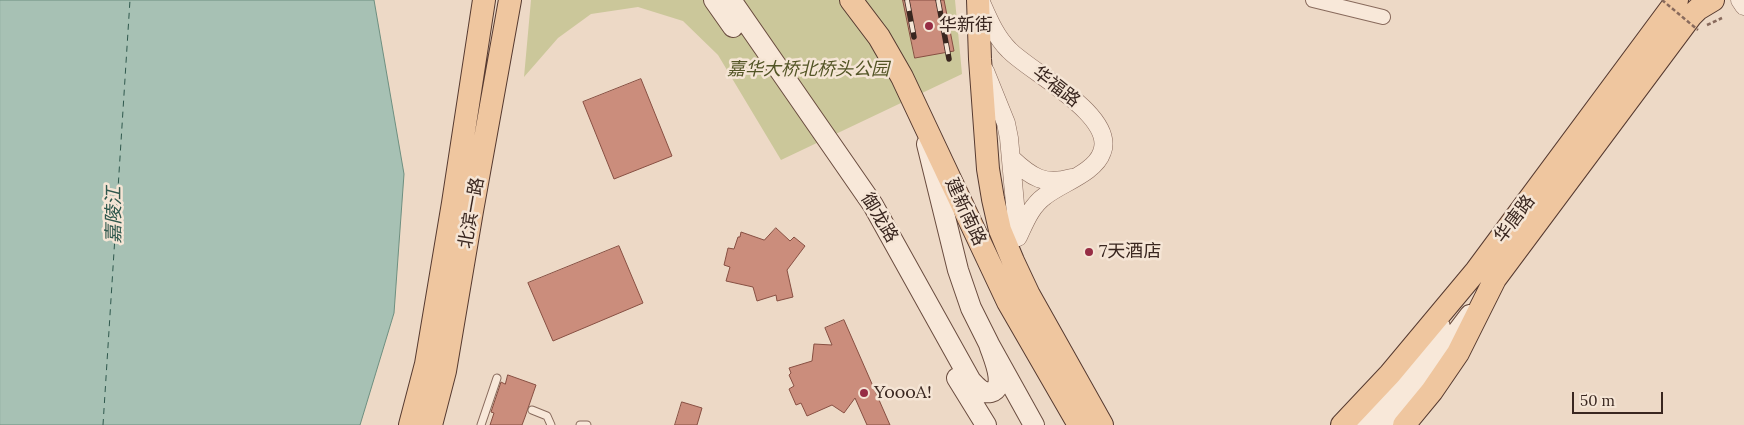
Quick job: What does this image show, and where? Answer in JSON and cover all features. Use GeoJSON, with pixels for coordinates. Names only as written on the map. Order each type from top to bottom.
{"type":"FeatureCollection","features":[{"type":"Feature","properties":{"kind":"main road","name":"北滨一路"},"geometry":{"type":"LineString","coordinates":[[410,425],[426,364],[484,0]]}},
{"type":"Feature","properties":{"kind":"main road","name":"北滨一路"},"geometry":{"type":"LineString","coordinates":[[431,425],[445,371],[510,0]]}},
{"type":"Feature","properties":{"kind":"main road","name":"御龙路"},"geometry":{"type":"LineString","coordinates":[[714,0],[862,213],[986,425]]}},
{"type":"Feature","properties":{"kind":"main road","name":"御龙路"},"geometry":{"type":"LineString","coordinates":[[731,0],[873,205],[971,381],[979,389],[990,393],[996,390],[999,384],[999,376],[989,344]]}},
{"type":"Feature","properties":{"kind":"main road","name":"建新南路"},"geometry":{"type":"LineString","coordinates":[[851,0],[880,37],[902,77],[1008,302],[1079,425]]}},
{"type":"Feature","properties":{"kind":"main road"},"geometry":{"type":"LineString","coordinates":[[979,0],[980,59],[991,109]]}},
{"type":"Feature","properties":{"kind":"main road","name":"华唐路"},"geometry":{"type":"LineString","coordinates":[[1404,425],[1432,391],[1458,353],[1486,275],[1672,1]]}},
{"type":"Feature","properties":{"kind":"main road","name":"华唐路"},"geometry":{"type":"LineString","coordinates":[[1342,425],[1486,275],[1691,16],[1698,9],[1717,9]]}},
{"type":"Feature","properties":{"kind":"main road","name":"建新南路"},"geometry":{"type":"LineString","coordinates":[[991,109],[988,169],[1000,230],[1012,261],[1029,295],[1102,425]]}},
{"type":"Feature","properties":{"kind":"main road"},"geometry":{"type":"LineString","coordinates":[[921,118],[958,270],[972,308],[1029,421]]}},
{"type":"Feature","properties":{"kind":"main road"},"geometry":{"type":"LineString","coordinates":[[1363,425],[1407,375],[1486,275]]}},
{"type":"Feature","properties":{"kind":"main road"},"geometry":{"type":"LineString","coordinates":[[1383,425],[1444,350],[1486,275]]}},
{"type":"Feature","properties":{"kind":"street","name":"华福路"},"geometry":{"type":"LineString","coordinates":[[979,0],[993,29],[1009,51],[1083,107],[1098,126],[1103,138],[1103,151],[1098,161],[1079,176],[1045,196],[1028,216],[1018,237]]}},
{"type":"Feature","properties":{"kind":"street"},"geometry":{"type":"LineString","coordinates":[[1313,0],[1383,17]]}},
{"type":"Feature","properties":{"kind":"street"},"geometry":{"type":"LineString","coordinates":[[1740,0],[1744,6]]}},
{"type":"Feature","properties":{"kind":"street","name":"建新南路"},"geometry":{"type":"LineString","coordinates":[[991,109],[1006,123],[1012,159],[1018,237],[1029,295]]}},
{"type":"Feature","properties":{"kind":"street","name":"华福路"},"geometry":{"type":"LineString","coordinates":[[1012,159],[1026,172],[1042,180],[1063,180],[1079,176]]}},
{"type":"Feature","properties":{"kind":"lane"},"geometry":{"type":"LineString","coordinates":[[481,425],[496,378]]}},
{"type":"Feature","properties":{"kind":"lane"},"geometry":{"type":"LineString","coordinates":[[532,410],[547,416],[551,425]]}},
{"type":"Feature","properties":{"kind":"lane"},"geometry":{"type":"LineString","coordinates":[[580,425],[587,425]]}},
{"type":"Feature","properties":{"kind":"path"},"geometry":{"type":"LineString","coordinates":[[1672,1],[1698,30],[1717,9]]}},
{"type":"Feature","properties":{"kind":"green space","name":"嘉华大桥北桥头公园"},"geometry":{"type":"Polygon","coordinates":[[[531,0],[955,0],[962,74],[781,160],[718,55],[683,21],[638,7],[591,14],[558,38],[524,77],[531,0]]]}},
{"type":"Feature","properties":{"kind":"water","name":"嘉陵江"},"geometry":{"type":"Polygon","coordinates":[[[0,0],[374,0],[404,174],[394,313],[360,425],[0,425],[0,0]]]}},
{"type":"Feature","properties":{"kind":"building","name":"华新街"},"geometry":{"type":"Polygon","coordinates":[[[903,0],[944,0],[954,51],[915,58],[903,0]]]}},
{"type":"Feature","properties":{"kind":"building"},"geometry":{"type":"Polygon","coordinates":[[[641,79],[672,156],[614,179],[583,102],[641,79]]]}},
{"type":"Feature","properties":{"kind":"building"},"geometry":{"type":"Polygon","coordinates":[[[776,228],[790,241],[794,237],[805,246],[787,270],[793,297],[777,301],[776,295],[757,301],[753,287],[726,281],[730,267],[724,265],[728,248],[734,249],[741,232],[764,240],[776,228]]]}},
{"type":"Feature","properties":{"kind":"building"},"geometry":{"type":"Polygon","coordinates":[[[619,246],[643,303],[553,341],[528,283],[619,246]]]}},
{"type":"Feature","properties":{"kind":"building"},"geometry":{"type":"Polygon","coordinates":[[[844,320],[890,425],[867,425],[855,398],[844,413],[832,405],[807,416],[801,403],[796,405],[789,389],[794,386],[789,375],[791,373],[789,368],[812,361],[814,344],[832,345],[825,328],[844,320]]]}},
{"type":"Feature","properties":{"kind":"building"},"geometry":{"type":"Polygon","coordinates":[[[508,375],[536,385],[525,417],[522,425],[490,425],[494,413],[491,412],[501,382],[505,384],[508,375]]]}},
{"type":"Feature","properties":{"kind":"building"},"geometry":{"type":"Polygon","coordinates":[[[682,402],[702,408],[697,425],[675,425],[682,402]]]}},
{"type":"Feature","properties":{"kind":"ferry route"},"geometry":{"type":"LineString","coordinates":[[103,425],[130,0]]}},
{"type":"Feature","properties":{"kind":"railway"},"geometry":{"type":"LineString","coordinates":[[907,0],[914,37]]}},
{"type":"Feature","properties":{"kind":"railway"},"geometry":{"type":"LineString","coordinates":[[938,0],[949,59]]}},
{"type":"Feature","properties":{"kind":"place","name":"华新街"},"geometry":{"type":"Point","coordinates":[929,26]}},
{"type":"Feature","properties":{"kind":"place","name":"7天酒店"},"geometry":{"type":"Point","coordinates":[1089,252]}},
{"type":"Feature","properties":{"kind":"place","name":"YoooA!"},"geometry":{"type":"Point","coordinates":[864,393]}}]}
